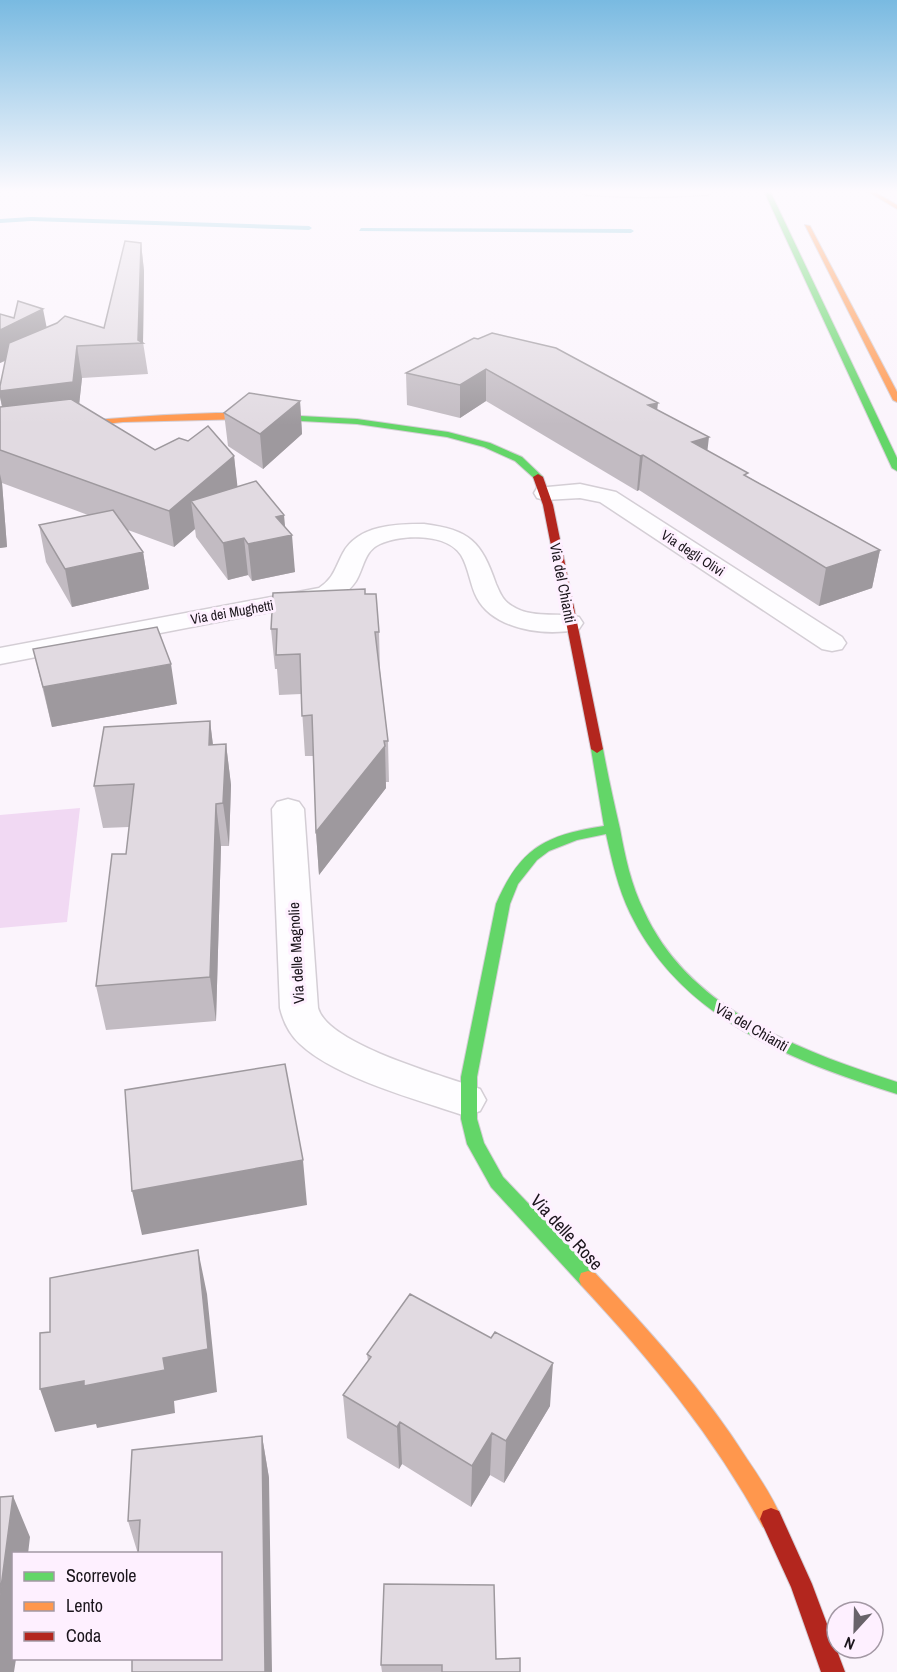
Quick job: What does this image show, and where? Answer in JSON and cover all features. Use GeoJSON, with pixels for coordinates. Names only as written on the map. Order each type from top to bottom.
{"type":"FeatureCollection","features":[{"type":"Feature","properties":{"kind":"main road"},"geometry":{"type":"LineString","coordinates":[[804,269],[897,468]]}},
{"type":"Feature","properties":{"kind":"main road"},"geometry":{"type":"LineString","coordinates":[[829,269],[897,400]]}},
{"type":"Feature","properties":{"kind":"main road","name":"Via del Chianti"},"geometry":{"type":"LineString","coordinates":[[0,433],[101,419],[182,414],[263,416],[380,426],[450,436],[504,451],[528,465],[538,477],[545,493],[613,829],[624,873],[638,914],[666,960],[695,990],[746,1026],[793,1051],[835,1068],[897,1088]]}},
{"type":"Feature","properties":{"kind":"main road","name":"Via delle Rose"},"geometry":{"type":"LineString","coordinates":[[613,829],[575,834],[551,842],[522,865],[510,884],[503,904],[466,1100],[471,1131],[486,1165],[497,1182],[669,1368],[723,1439],[766,1509],[785,1549],[808,1601],[832,1672]]}},
{"type":"Feature","properties":{"kind":"street","name":"Via degli Olivi"},"geometry":{"type":"LineString","coordinates":[[545,493],[586,492],[608,497],[832,643]]}},
{"type":"Feature","properties":{"kind":"street","name":"Via dei Mughetti"},"geometry":{"type":"LineString","coordinates":[[0,656],[327,594],[344,582],[355,551],[363,543],[390,533],[411,531],[446,536],[467,546],[495,606],[506,613],[528,620],[570,623]]}},
{"type":"Feature","properties":{"kind":"street","name":"Via delle Magnolie"},"geometry":{"type":"LineString","coordinates":[[288,809],[299,1008],[305,1025],[322,1041],[351,1056],[466,1100]]}},
{"type":"Feature","properties":{"kind":"shaded area"},"geometry":{"type":"Polygon","coordinates":[[[80,808],[67,922],[0,928],[0,815],[80,808]]]}},
{"type":"Feature","properties":{"kind":"building"},"geometry":{"type":"Polygon","coordinates":[[[118,269],[140,269],[138,340],[143,343],[77,346],[73,382],[0,391],[9,343],[57,323],[65,316],[104,328],[118,269]]]}},
{"type":"Feature","properties":{"kind":"building"},"geometry":{"type":"Polygon","coordinates":[[[18,301],[43,309],[0,330],[0,314],[14,318],[18,301]]]}},
{"type":"Feature","properties":{"kind":"building"},"geometry":{"type":"Polygon","coordinates":[[[492,333],[556,348],[658,403],[648,405],[709,437],[692,442],[748,473],[744,475],[880,550],[826,568],[643,455],[640,456],[486,369],[460,385],[406,373],[474,338],[478,339],[492,333]]]}},
{"type":"Feature","properties":{"kind":"building"},"geometry":{"type":"Polygon","coordinates":[[[249,393],[300,401],[260,434],[224,413],[249,393]]]}},
{"type":"Feature","properties":{"kind":"building"},"geometry":{"type":"Polygon","coordinates":[[[71,399],[155,450],[179,438],[188,441],[208,426],[234,456],[169,511],[0,450],[0,407],[71,399]]]}},
{"type":"Feature","properties":{"kind":"building"},"geometry":{"type":"Polygon","coordinates":[[[256,481],[284,515],[276,517],[292,535],[248,544],[244,538],[223,543],[191,501],[256,481]]]}},
{"type":"Feature","properties":{"kind":"building"},"geometry":{"type":"Polygon","coordinates":[[[113,510],[143,552],[65,569],[39,525],[113,510]]]}},
{"type":"Feature","properties":{"kind":"building"},"geometry":{"type":"Polygon","coordinates":[[[365,589],[365,594],[376,594],[379,632],[375,632],[388,741],[384,741],[385,746],[316,832],[312,715],[302,716],[300,654],[276,655],[277,629],[271,629],[273,593],[365,589]]]}},
{"type":"Feature","properties":{"kind":"building"},"geometry":{"type":"Polygon","coordinates":[[[157,627],[171,664],[43,687],[33,649],[157,627]]]}},
{"type":"Feature","properties":{"kind":"building"},"geometry":{"type":"Polygon","coordinates":[[[210,721],[209,745],[226,744],[223,803],[216,804],[210,977],[96,986],[112,854],[126,854],[134,784],[94,786],[104,727],[210,721]]]}},
{"type":"Feature","properties":{"kind":"building"},"geometry":{"type":"Polygon","coordinates":[[[285,1064],[303,1160],[132,1191],[125,1090],[285,1064]]]}},
{"type":"Feature","properties":{"kind":"building"},"geometry":{"type":"Polygon","coordinates":[[[198,1250],[208,1349],[163,1358],[165,1370],[84,1386],[84,1381],[40,1389],[40,1333],[50,1332],[50,1278],[198,1250]]]}},
{"type":"Feature","properties":{"kind":"building"},"geometry":{"type":"Polygon","coordinates":[[[410,1294],[491,1338],[495,1332],[553,1363],[506,1441],[492,1433],[472,1466],[400,1422],[397,1427],[343,1395],[371,1357],[367,1354],[410,1294]]]}},
{"type":"Feature","properties":{"kind":"building"},"geometry":{"type":"Polygon","coordinates":[[[262,1436],[265,1672],[132,1672],[132,1660],[222,1660],[222,1552],[138,1552],[140,1520],[128,1521],[132,1450],[262,1436]]]}},
{"type":"Feature","properties":{"kind":"building"},"geometry":{"type":"Polygon","coordinates":[[[13,1496],[0,1595],[0,1497],[13,1496]]]}},
{"type":"Feature","properties":{"kind":"building"},"geometry":{"type":"Polygon","coordinates":[[[384,1584],[494,1585],[496,1659],[520,1658],[520,1672],[442,1672],[442,1665],[381,1665],[384,1584]]]}},
{"type":"Feature","properties":{"kind":"traffic: fast"},"geometry":{"type":"LineString","coordinates":[[804,269],[897,468]]}},
{"type":"Feature","properties":{"kind":"traffic: fast"},"geometry":{"type":"LineString","coordinates":[[247,416],[357,422],[448,434],[487,445],[519,459],[538,477]]}},
{"type":"Feature","properties":{"kind":"traffic: fast"},"geometry":{"type":"LineString","coordinates":[[597,749],[612,832],[629,894],[658,949],[684,979],[714,1005],[747,1027],[783,1046],[821,1062],[897,1088]]}},
{"type":"Feature","properties":{"kind":"traffic: fast"},"geometry":{"type":"LineString","coordinates":[[588,1279],[497,1182],[476,1144],[469,1119],[469,1077],[503,904],[511,884],[521,869],[544,848],[575,836],[613,829]]}},
{"type":"Feature","properties":{"kind":"traffic: slow"},"geometry":{"type":"LineString","coordinates":[[829,269],[897,400]]}},
{"type":"Feature","properties":{"kind":"traffic: slow"},"geometry":{"type":"LineString","coordinates":[[0,433],[123,420],[247,416]]}},
{"type":"Feature","properties":{"kind":"traffic: slow"},"geometry":{"type":"LineString","coordinates":[[588,1279],[664,1363],[711,1423],[771,1519]]}},
{"type":"Feature","properties":{"kind":"traffic: jam"},"geometry":{"type":"LineString","coordinates":[[538,477],[548,505],[597,749]]}},
{"type":"Feature","properties":{"kind":"traffic: jam"},"geometry":{"type":"LineString","coordinates":[[771,1519],[801,1584],[833,1672]]}}]}
